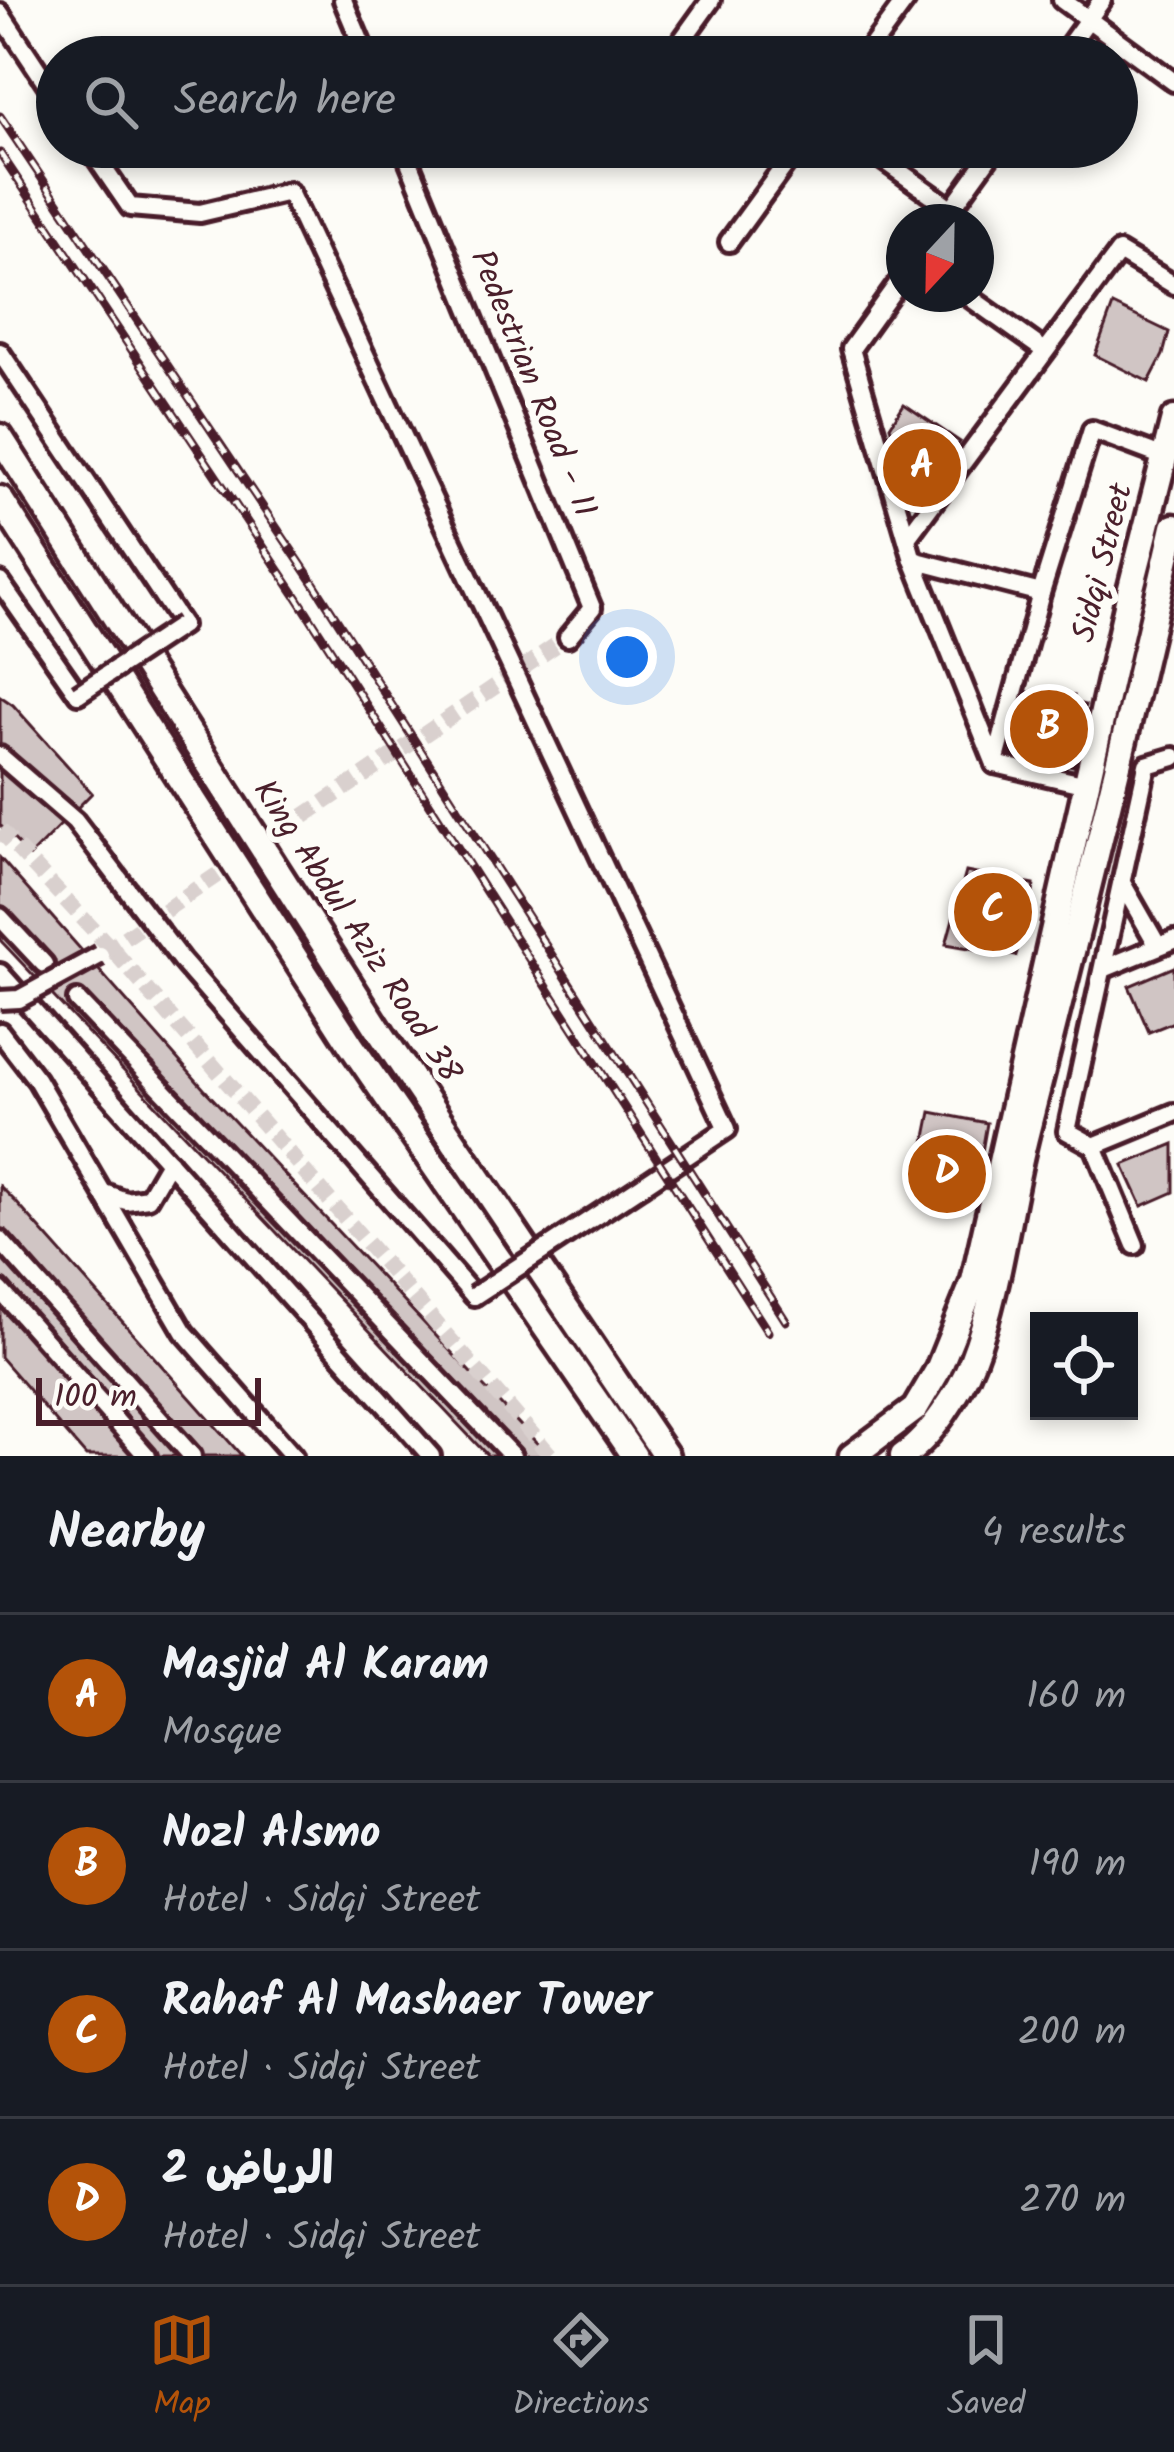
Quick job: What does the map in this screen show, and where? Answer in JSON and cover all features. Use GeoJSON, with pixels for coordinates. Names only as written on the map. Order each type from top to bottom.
{"type":"FeatureCollection","features":[{"type":"Feature","properties":{"kind":"main road","name":"Sidqi Street"},"geometry":{"type":"LineString","coordinates":[[903,1456],[941,1414],[971,1365],[998,1278],[999,1220],[1087,784],[1174,419]]}},
{"type":"Feature","properties":{"kind":"main road","name":"King Abdul Aziz Road 38"},"geometry":{"type":"LineString","coordinates":[[0,437],[652,1453]]}},
{"type":"Feature","properties":{"kind":"main road","name":"King Abdul Aziz Road 38"},"geometry":{"type":"LineString","coordinates":[[0,499],[351,1046],[652,1453]]}},
{"type":"Feature","properties":{"kind":"main road","name":"Sidqi Street"},"geometry":{"type":"LineString","coordinates":[[852,1456],[915,1408],[938,1370],[999,1220],[1017,1168],[1166,592],[1174,527]]}},
{"type":"Feature","properties":{"kind":"main road"},"geometry":{"type":"LineString","coordinates":[[1131,588],[1166,592]]}},
{"type":"Feature","properties":{"kind":"main road"},"geometry":{"type":"LineString","coordinates":[[1087,784],[1114,790]]}},
{"type":"Feature","properties":{"kind":"street"},"geometry":{"type":"LineString","coordinates":[[343,0],[358,36]]}},
{"type":"Feature","properties":{"kind":"street"},"geometry":{"type":"LineString","coordinates":[[685,36],[712,0]]}},
{"type":"Feature","properties":{"kind":"street"},"geometry":{"type":"LineString","coordinates":[[879,36],[906,0]]}},
{"type":"Feature","properties":{"kind":"street"},"geometry":{"type":"LineString","coordinates":[[1061,0],[1111,36]]}},
{"type":"Feature","properties":{"kind":"street"},"geometry":{"type":"LineString","coordinates":[[1076,36],[1102,0]]}},
{"type":"Feature","properties":{"kind":"street"},"geometry":{"type":"LineString","coordinates":[[0,13],[36,67]]}},
{"type":"Feature","properties":{"kind":"street"},"geometry":{"type":"LineString","coordinates":[[1138,56],[1174,82]]}},
{"type":"Feature","properties":{"kind":"street"},"geometry":{"type":"LineString","coordinates":[[0,756],[75,821],[181,960],[474,1296],[728,1129],[289,192],[200,213],[130,208],[103,168]]}},
{"type":"Feature","properties":{"kind":"street","name":"Pedestrian Road - 11"},"geometry":{"type":"LineString","coordinates":[[412,168],[592,608],[568,637]]}},
{"type":"Feature","properties":{"kind":"street"},"geometry":{"type":"LineString","coordinates":[[729,242],[784,168]]}},
{"type":"Feature","properties":{"kind":"street"},"geometry":{"type":"LineString","coordinates":[[890,168],[934,204]]}},
{"type":"Feature","properties":{"kind":"street"},"geometry":{"type":"LineString","coordinates":[[955,204],[981,168]]}},
{"type":"Feature","properties":{"kind":"street"},"geometry":{"type":"LineString","coordinates":[[907,538],[1119,252],[1174,285]]}},
{"type":"Feature","properties":{"kind":"street"},"geometry":{"type":"LineString","coordinates":[[886,300],[850,349],[913,560],[995,764]]}},
{"type":"Feature","properties":{"kind":"street"},"geometry":{"type":"LineString","coordinates":[[990,312],[1045,351]]}},
{"type":"Feature","properties":{"kind":"street"},"geometry":{"type":"LineString","coordinates":[[0,352],[182,625],[78,694],[0,582]]}},
{"type":"Feature","properties":{"kind":"street"},"geometry":{"type":"LineString","coordinates":[[995,764],[1092,430],[1164,458]]}},
{"type":"Feature","properties":{"kind":"street"},"geometry":{"type":"LineString","coordinates":[[913,560],[1041,593]]}},
{"type":"Feature","properties":{"kind":"street"},"geometry":{"type":"LineString","coordinates":[[1135,1245],[1094,1146],[1067,1131],[1148,765],[1174,757]]}},
{"type":"Feature","properties":{"kind":"street"},"geometry":{"type":"LineString","coordinates":[[995,764],[1087,784]]}},
{"type":"Feature","properties":{"kind":"street"},"geometry":{"type":"LineString","coordinates":[[1103,969],[1166,943],[1122,883]]}},
{"type":"Feature","properties":{"kind":"street"},"geometry":{"type":"LineString","coordinates":[[0,917],[44,964]]}},
{"type":"Feature","properties":{"kind":"street"},"geometry":{"type":"LineString","coordinates":[[0,1000],[19,999],[100,955]]}},
{"type":"Feature","properties":{"kind":"street"},"geometry":{"type":"LineString","coordinates":[[0,973],[431,1456]]}},
{"type":"Feature","properties":{"kind":"street"},"geometry":{"type":"LineString","coordinates":[[77,1000],[512,1456]]}},
{"type":"Feature","properties":{"kind":"street"},"geometry":{"type":"LineString","coordinates":[[0,1032],[38,1080],[184,1331],[293,1456]]}},
{"type":"Feature","properties":{"kind":"street"},"geometry":{"type":"LineString","coordinates":[[1094,1146],[1174,1113]]}},
{"type":"Feature","properties":{"kind":"street"},"geometry":{"type":"LineString","coordinates":[[103,1193],[126,1201],[148,1198],[169,1162]]}},
{"type":"Feature","properties":{"kind":"street"},"geometry":{"type":"LineString","coordinates":[[0,1240],[192,1456]]}},
{"type":"Feature","properties":{"kind":"street"},"geometry":{"type":"LineString","coordinates":[[0,1290],[147,1456]]}},
{"type":"Feature","properties":{"kind":"building"},"geometry":{"type":"Polygon","coordinates":[[[1113,305],[1169,332],[1149,382],[1095,355],[1113,305]]]}},
{"type":"Feature","properties":{"kind":"building"},"geometry":{"type":"Polygon","coordinates":[[[904,404],[960,442],[920,500],[910,494],[890,426],[904,404]]]}},
{"type":"Feature","properties":{"kind":"building"},"geometry":{"type":"Polygon","coordinates":[[[1039,689],[1049,695],[1074,696],[1073,702],[1085,705],[1073,766],[1061,763],[1059,770],[1012,754],[1028,692],[1038,695],[1039,689]]]}},
{"type":"Feature","properties":{"kind":"building"},"geometry":{"type":"Polygon","coordinates":[[[0,696],[92,793],[30,856],[0,825],[0,696]]]}},
{"type":"Feature","properties":{"kind":"building"},"geometry":{"type":"Polygon","coordinates":[[[0,858],[204,1089],[549,1456],[488,1456],[0,940],[0,858]]]}},
{"type":"Feature","properties":{"kind":"building"},"geometry":{"type":"Polygon","coordinates":[[[966,872],[1034,885],[1024,925],[1028,925],[1022,930],[1016,956],[946,944],[966,872]]]}},
{"type":"Feature","properties":{"kind":"building"},"geometry":{"type":"Polygon","coordinates":[[[1174,967],[1174,1022],[1149,1032],[1129,986],[1174,967]]]}},
{"type":"Feature","properties":{"kind":"building"},"geometry":{"type":"Polygon","coordinates":[[[931,1112],[987,1123],[980,1163],[923,1152],[931,1112]]]}},
{"type":"Feature","properties":{"kind":"building"},"geometry":{"type":"Polygon","coordinates":[[[1174,1144],[1174,1192],[1142,1206],[1123,1165],[1174,1144]]]}},
{"type":"Feature","properties":{"kind":"building"},"geometry":{"type":"Polygon","coordinates":[[[927,1155],[979,1166],[973,1204],[918,1195],[921,1186],[915,1183],[927,1155]]]}},
{"type":"Feature","properties":{"kind":"building"},"geometry":{"type":"Polygon","coordinates":[[[0,1186],[242,1456],[86,1456],[0,1357],[0,1186]]]}},
{"type":"Feature","properties":{"kind":"tunnel"},"geometry":{"type":"LineString","coordinates":[[105,951],[568,637]]}},
{"type":"Feature","properties":{"kind":"tunnel"},"geometry":{"type":"LineString","coordinates":[[0,830],[119,957],[551,1456]]}},
{"type":"Feature","properties":{"kind":"railway"},"geometry":{"type":"LineString","coordinates":[[0,116],[313,582],[786,1321]]}},
{"type":"Feature","properties":{"kind":"railway"},"geometry":{"type":"LineString","coordinates":[[0,153],[297,597],[768,1332]]}},
{"type":"Feature","properties":{"kind":"place","name":"Masjid Al Karam"},"geometry":{"type":"Point","coordinates":[922,468]}},
{"type":"Feature","properties":{"kind":"place","name":"Nozl Alsmo"},"geometry":{"type":"Point","coordinates":[1049,729]}},
{"type":"Feature","properties":{"kind":"place","name":"Rahaf Al Mashaer Tower"},"geometry":{"type":"Point","coordinates":[993,912]}},
{"type":"Feature","properties":{"kind":"place","name":"الرياض 2"},"geometry":{"type":"Point","coordinates":[947,1174]}}]}
